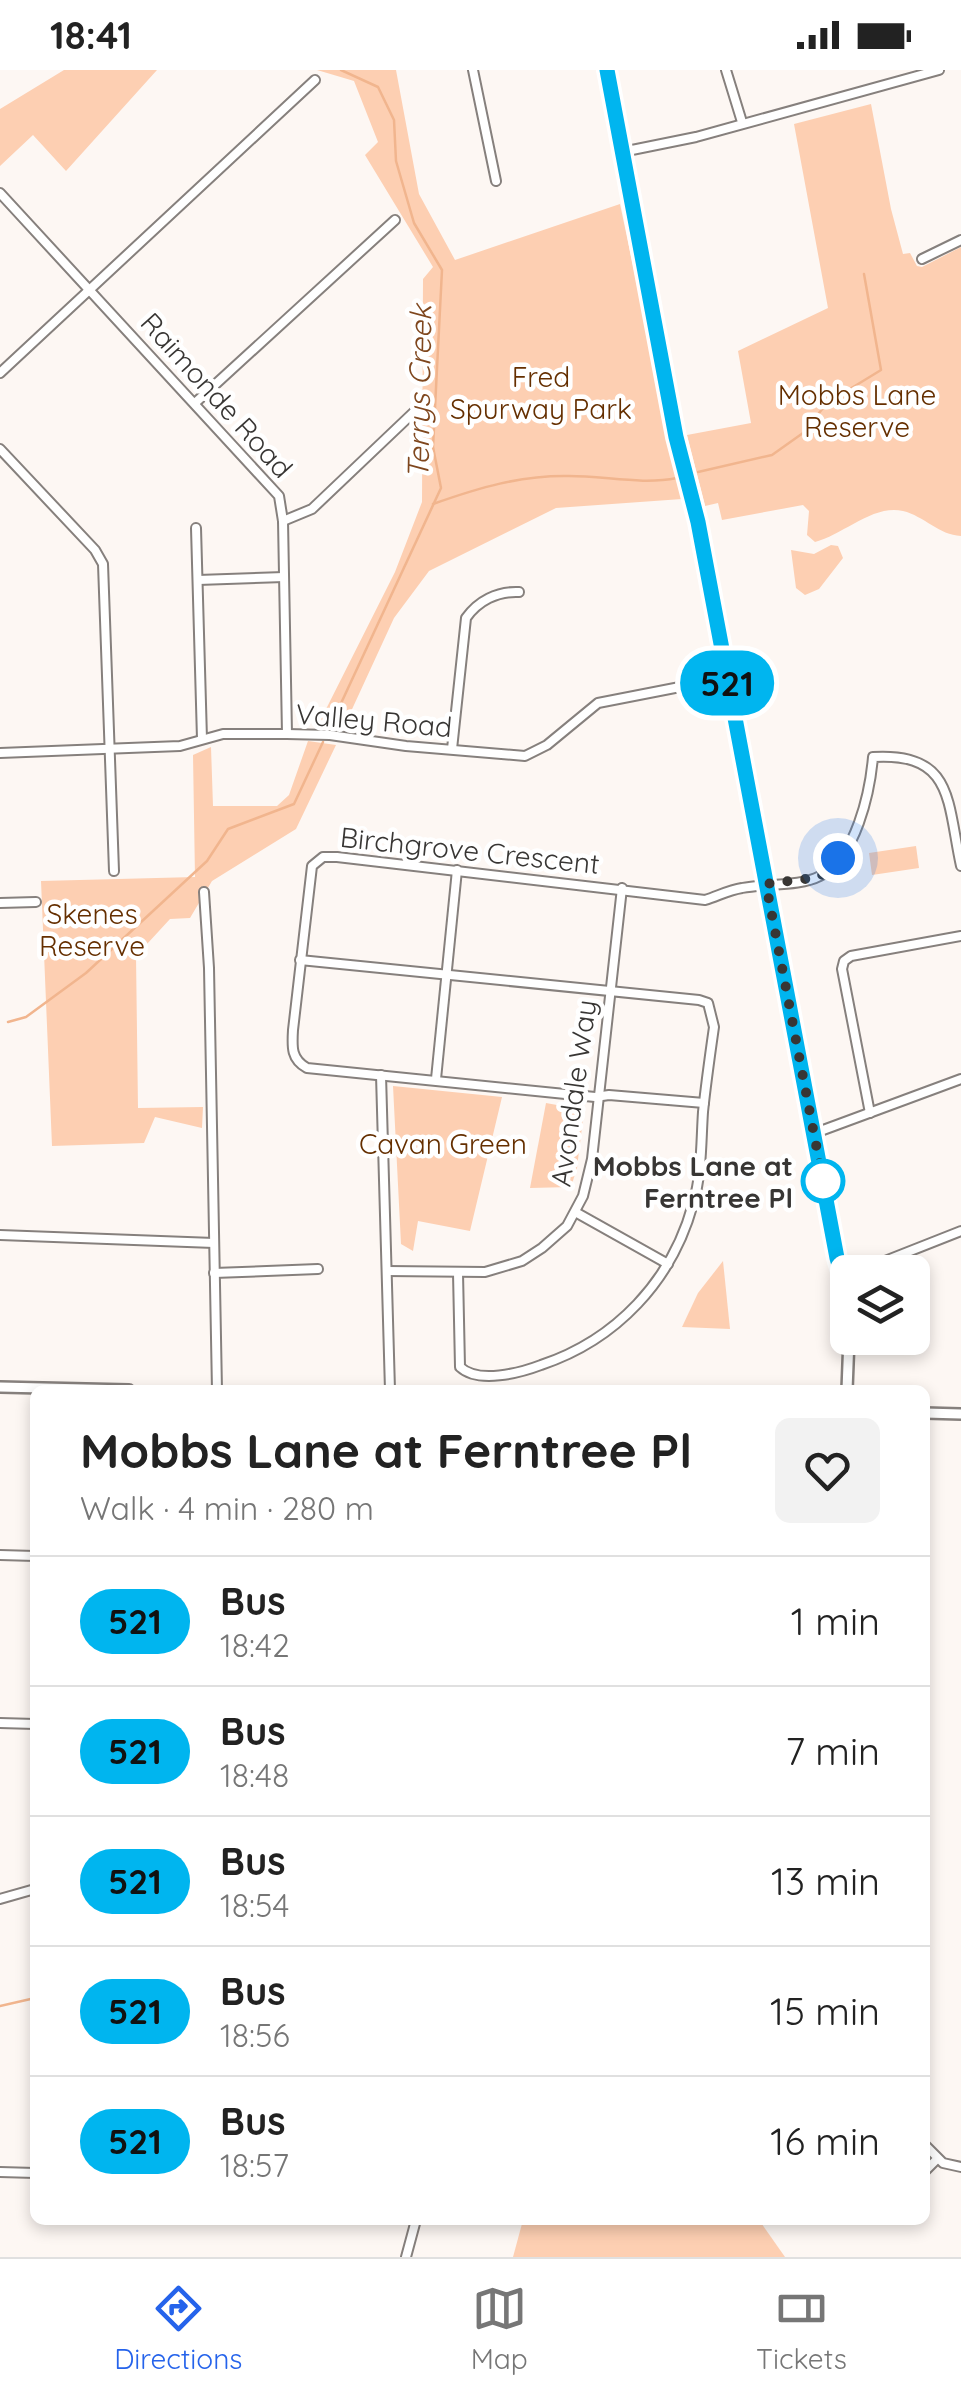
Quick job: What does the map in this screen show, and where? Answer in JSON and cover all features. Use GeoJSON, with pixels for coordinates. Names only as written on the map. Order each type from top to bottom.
{"type":"FeatureCollection","features":[{"type":"Feature","properties":{"kind":"street"},"geometry":{"type":"LineString","coordinates":[[473,70],[496,181]]}},
{"type":"Feature","properties":{"kind":"street"},"geometry":{"type":"LineString","coordinates":[[607,70],[841,1255]]}},
{"type":"Feature","properties":{"kind":"street"},"geometry":{"type":"LineString","coordinates":[[726,70],[742,122]]}},
{"type":"Feature","properties":{"kind":"street"},"geometry":{"type":"LineString","coordinates":[[622,152],[696,136],[939,70]]}},
{"type":"Feature","properties":{"kind":"street"},"geometry":{"type":"LineString","coordinates":[[0,373],[315,80]]}},
{"type":"Feature","properties":{"kind":"street","name":"Raimonde Road"},"geometry":{"type":"LineString","coordinates":[[0,194],[279,496],[284,522],[286,734]]}},
{"type":"Feature","properties":{"kind":"street"},"geometry":{"type":"LineString","coordinates":[[195,403],[394,220]]}},
{"type":"Feature","properties":{"kind":"street"},"geometry":{"type":"LineString","coordinates":[[922,258],[961,240]]}},
{"type":"Feature","properties":{"kind":"street"},"geometry":{"type":"LineString","coordinates":[[284,522],[312,509],[414,412]]}},
{"type":"Feature","properties":{"kind":"street"},"geometry":{"type":"LineString","coordinates":[[0,449],[96,550],[103,564],[114,871]]}},
{"type":"Feature","properties":{"kind":"street"},"geometry":{"type":"LineString","coordinates":[[196,528],[202,739]]}},
{"type":"Feature","properties":{"kind":"street"},"geometry":{"type":"LineString","coordinates":[[198,580],[284,576]]}},
{"type":"Feature","properties":{"kind":"street"},"geometry":{"type":"LineString","coordinates":[[452,749],[466,618],[485,600],[518,592]]}},
{"type":"Feature","properties":{"kind":"street","name":"Valley Road"},"geometry":{"type":"LineString","coordinates":[[0,753],[180,746],[223,734],[286,734],[330,735],[525,756],[598,703],[726,678]]}},
{"type":"Feature","properties":{"kind":"street","name":"Birchgrove Crescent"},"geometry":{"type":"LineString","coordinates":[[704,1104],[307,1068],[294,1056],[292,1043],[312,866],[323,857],[705,900],[724,892],[820,877],[832,866],[860,821],[873,757],[902,755],[920,760],[937,774],[948,802],[961,866]]}},
{"type":"Feature","properties":{"kind":"street"},"geometry":{"type":"LineString","coordinates":[[436,1079],[456,870]]}},
{"type":"Feature","properties":{"kind":"street","name":"Avondale Way"},"geometry":{"type":"LineString","coordinates":[[387,1271],[485,1272],[522,1261],[555,1237],[577,1212],[592,1159],[622,888]]}},
{"type":"Feature","properties":{"kind":"street"},"geometry":{"type":"LineString","coordinates":[[204,892],[209,968],[217,1385]]}},
{"type":"Feature","properties":{"kind":"street"},"geometry":{"type":"LineString","coordinates":[[0,903],[36,902]]}},
{"type":"Feature","properties":{"kind":"street"},"geometry":{"type":"LineString","coordinates":[[870,1113],[842,969],[844,962],[851,956],[961,936]]}},
{"type":"Feature","properties":{"kind":"street"},"geometry":{"type":"LineString","coordinates":[[300,960],[708,1004],[714,1027],[694,1201],[668,1264],[641,1301],[604,1335],[575,1354],[528,1370],[470,1374],[460,1367],[458,1273]]}},
{"type":"Feature","properties":{"kind":"street"},"geometry":{"type":"LineString","coordinates":[[381,1075],[390,1385]]}},
{"type":"Feature","properties":{"kind":"street"},"geometry":{"type":"LineString","coordinates":[[815,1132],[961,1080]]}},
{"type":"Feature","properties":{"kind":"street"},"geometry":{"type":"LineString","coordinates":[[577,1212],[668,1264]]}},
{"type":"Feature","properties":{"kind":"street"},"geometry":{"type":"LineString","coordinates":[[900,1255],[961,1231]]}},
{"type":"Feature","properties":{"kind":"street"},"geometry":{"type":"LineString","coordinates":[[0,1235],[214,1243]]}},
{"type":"Feature","properties":{"kind":"street"},"geometry":{"type":"LineString","coordinates":[[214,1272],[318,1269]]}},
{"type":"Feature","properties":{"kind":"street"},"geometry":{"type":"LineString","coordinates":[[847,1385],[848,1355]]}},
{"type":"Feature","properties":{"kind":"street"},"geometry":{"type":"LineString","coordinates":[[0,1386],[30,1387]]}},
{"type":"Feature","properties":{"kind":"street"},"geometry":{"type":"LineString","coordinates":[[930,1413],[961,1414]]}},
{"type":"Feature","properties":{"kind":"street"},"geometry":{"type":"LineString","coordinates":[[0,1556],[30,1556]]}},
{"type":"Feature","properties":{"kind":"street"},"geometry":{"type":"LineString","coordinates":[[0,1723],[30,1724]]}},
{"type":"Feature","properties":{"kind":"street"},"geometry":{"type":"LineString","coordinates":[[0,1899],[30,1890]]}},
{"type":"Feature","properties":{"kind":"street"},"geometry":{"type":"LineString","coordinates":[[930,2150],[937,2159],[961,2167]]}},
{"type":"Feature","properties":{"kind":"street"},"geometry":{"type":"LineString","coordinates":[[930,2166],[937,2159]]}},
{"type":"Feature","properties":{"kind":"street"},"geometry":{"type":"LineString","coordinates":[[0,2172],[30,2173]]}},
{"type":"Feature","properties":{"kind":"street"},"geometry":{"type":"LineString","coordinates":[[406,2257],[415,2225]]}},
{"type":"Feature","properties":{"kind":"green space"},"geometry":{"type":"Polygon","coordinates":[[[64,70],[157,70],[66,171],[33,135],[0,166],[0,109],[64,70]]]}},
{"type":"Feature","properties":{"kind":"green space","name":"Fred Spurway Park"},"geometry":{"type":"Polygon","coordinates":[[[317,70],[396,70],[419,194],[455,260],[620,204],[682,499],[556,508],[429,571],[394,618],[342,731],[316,729],[395,572],[422,502],[423,279],[433,267],[365,155],[378,142],[354,81],[317,70]]]}},
{"type":"Feature","properties":{"kind":"green space","name":"Mobbs Lane Reserve"},"geometry":{"type":"Polygon","coordinates":[[[871,104],[903,254],[910,253],[917,266],[922,267],[961,247],[961,536],[911,513],[892,510],[869,516],[815,542],[807,535],[809,511],[803,505],[722,520],[718,503],[705,506],[687,435],[751,423],[738,351],[828,308],[794,124],[871,104]]]}},
{"type":"Feature","properties":{"kind":"green space"},"geometry":{"type":"Polygon","coordinates":[[[831,545],[838,546],[843,558],[819,589],[805,595],[796,588],[791,550],[814,554],[831,545]]]}},
{"type":"Feature","properties":{"kind":"green space","name":"Skenes Reserve"},"geometry":{"type":"Polygon","coordinates":[[[308,741],[336,745],[296,829],[212,881],[190,918],[170,919],[136,956],[138,1108],[203,1107],[202,1128],[155,1117],[144,1143],[52,1146],[41,881],[195,877],[193,755],[211,747],[213,806],[277,806],[289,795],[308,741]]]}},
{"type":"Feature","properties":{"kind":"green space"},"geometry":{"type":"Polygon","coordinates":[[[916,846],[919,868],[872,875],[869,853],[916,846]]]}},
{"type":"Feature","properties":{"kind":"green space","name":"Cavan Green"},"geometry":{"type":"Polygon","coordinates":[[[393,1086],[502,1097],[470,1231],[418,1221],[413,1251],[401,1244],[393,1086]]]}},
{"type":"Feature","properties":{"kind":"green space"},"geometry":{"type":"Polygon","coordinates":[[[546,1103],[584,1110],[571,1187],[530,1188],[546,1103]]]}},
{"type":"Feature","properties":{"kind":"green space"},"geometry":{"type":"Polygon","coordinates":[[[723,1261],[730,1329],[682,1327],[698,1293],[723,1261]]]}},
{"type":"Feature","properties":{"kind":"green space"},"geometry":{"type":"Polygon","coordinates":[[[522,2225],[763,2225],[785,2257],[513,2257],[522,2225]]]}},
{"type":"Feature","properties":{"kind":"waterway","name":"Terrys Creek"},"geometry":{"type":"LineString","coordinates":[[330,727],[441,488],[433,447],[442,270],[414,223],[396,161],[394,120],[378,87],[341,70]]}},
{"type":"Feature","properties":{"kind":"waterway"},"geometry":{"type":"LineString","coordinates":[[698,472],[772,455],[803,433],[827,403],[881,370],[864,274]]}},
{"type":"Feature","properties":{"kind":"waterway"},"geometry":{"type":"LineString","coordinates":[[433,504],[483,488],[534,478],[677,478]]}},
{"type":"Feature","properties":{"kind":"waterway","name":"Terrys Creek"},"geometry":{"type":"LineString","coordinates":[[8,1022],[26,1017],[86,973],[207,861],[228,829],[294,804],[323,742]]}},
{"type":"Feature","properties":{"kind":"waterway"},"geometry":{"type":"LineString","coordinates":[[0,2006],[30,1999]]}},
{"type":"Feature","properties":{"kind":"bus line","name":"521"},"geometry":{"type":"LineString","coordinates":[[607,70],[676,437],[698,522],[836,1255]]}},
{"type":"Feature","properties":{"kind":"place","name":"Mobbs Lane at Ferntree Pl"},"geometry":{"type":"Point","coordinates":[823,1181]}},
{"type":"Feature","properties":{"kind":"route"},"geometry":{"type":"LineString","coordinates":[[823,1181],[766,884],[820,877],[838,858]]}}]}
